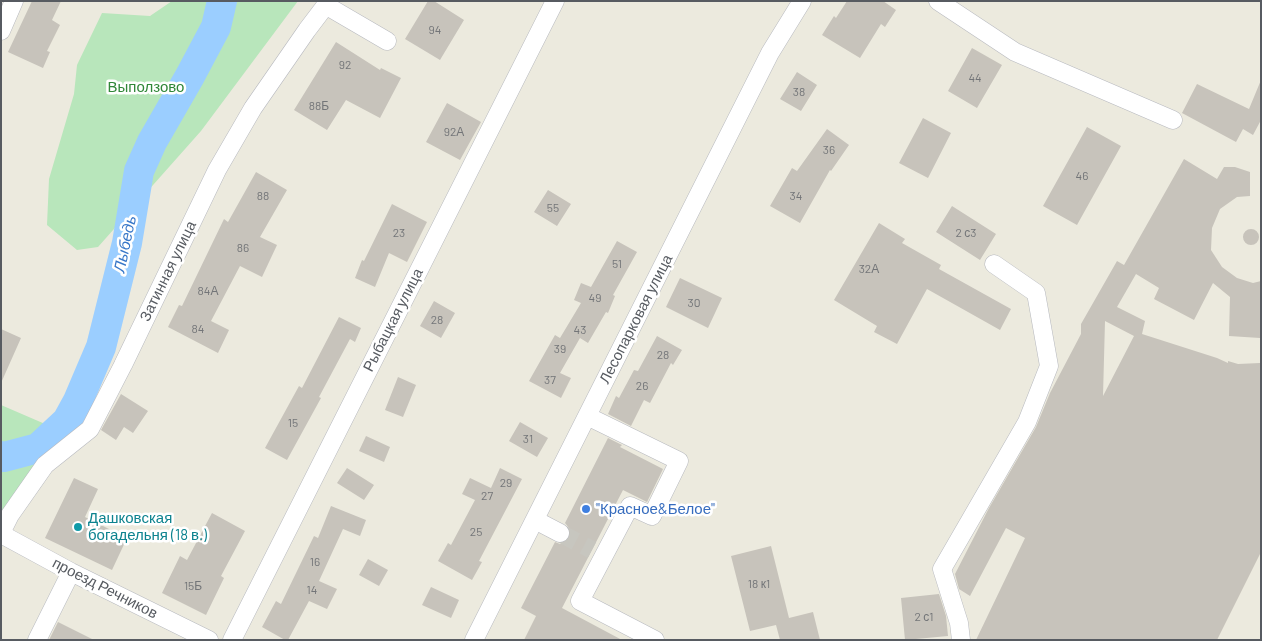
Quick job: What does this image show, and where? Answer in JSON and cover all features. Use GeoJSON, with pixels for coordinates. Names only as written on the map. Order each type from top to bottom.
{"type":"FeatureCollection","features":[{"type":"Feature","properties":{"kind":"street"},"geometry":{"type":"LineString","coordinates":[[1,31],[14,1]]}},
{"type":"Feature","properties":{"kind":"street","name":"Рыбацкая улица"},"geometry":{"type":"LineString","coordinates":[[232,640],[555,1]]}},
{"type":"Feature","properties":{"kind":"street","name":"Лесопарковая улица"},"geometry":{"type":"LineString","coordinates":[[474,640],[770,53],[802,1]]}},
{"type":"Feature","properties":{"kind":"street"},"geometry":{"type":"LineString","coordinates":[[938,1],[1015,52],[1173,120]]}},
{"type":"Feature","properties":{"kind":"street"},"geometry":{"type":"LineString","coordinates":[[328,3],[388,41]]}},
{"type":"Feature","properties":{"kind":"street","name":"Затинная улица"},"geometry":{"type":"LineString","coordinates":[[1,534],[10,515],[46,465],[90,429],[217,170],[253,108],[328,3]]}},
{"type":"Feature","properties":{"kind":"street"},"geometry":{"type":"LineString","coordinates":[[961,640],[960,623],[942,569],[1027,422],[1048,366],[1036,293],[994,264]]}},
{"type":"Feature","properties":{"kind":"street"},"geometry":{"type":"LineString","coordinates":[[587,416],[679,461],[652,516],[630,506],[598,553],[580,602],[655,640]]}},
{"type":"Feature","properties":{"kind":"street"},"geometry":{"type":"LineString","coordinates":[[535,520],[560,533]]}},
{"type":"Feature","properties":{"kind":"street","name":"проезд Речников"},"geometry":{"type":"LineString","coordinates":[[1,534],[72,572],[209,640]]}},
{"type":"Feature","properties":{"kind":"street"},"geometry":{"type":"LineString","coordinates":[[37,640],[72,572]]}},
{"type":"Feature","properties":{"kind":"green space","name":"Выползово"},"geometry":{"type":"Polygon","coordinates":[[[172,1],[298,1],[201,131],[98,247],[77,250],[47,225],[49,179],[74,94],[77,65],[102,13],[150,16],[172,1]]]}},
{"type":"Feature","properties":{"kind":"green space"},"geometry":{"type":"Polygon","coordinates":[[[1,405],[59,430],[10,519],[1,515],[1,405]]]}},
{"type":"Feature","properties":{"kind":"building"},"geometry":{"type":"Polygon","coordinates":[[[32,1],[61,1],[52,20],[60,25],[47,51],[50,52],[43,68],[8,52],[32,1]]]}},
{"type":"Feature","properties":{"kind":"building"},"geometry":{"type":"Polygon","coordinates":[[[428,1],[434,1],[464,20],[440,60],[405,39],[428,1]]]}},
{"type":"Feature","properties":{"kind":"building"},"geometry":{"type":"Polygon","coordinates":[[[847,1],[883,1],[896,10],[885,27],[881,24],[860,58],[822,35],[834,16],[836,18],[847,1]]]}},
{"type":"Feature","properties":{"kind":"building"},"geometry":{"type":"Polygon","coordinates":[[[336,42],[380,70],[381,68],[401,78],[380,118],[346,100],[327,130],[294,110],[336,42]]]}},
{"type":"Feature","properties":{"kind":"building"},"geometry":{"type":"Polygon","coordinates":[[[972,48],[1002,65],[977,108],[948,91],[972,48]]]}},
{"type":"Feature","properties":{"kind":"building"},"geometry":{"type":"Polygon","coordinates":[[[797,72],[817,85],[801,111],[780,99],[797,72]]]}},
{"type":"Feature","properties":{"kind":"building"},"geometry":{"type":"Polygon","coordinates":[[[1261,80],[1261,120],[1253,135],[1243,129],[1236,142],[1182,113],[1197,84],[1249,109],[1261,80]]]}},
{"type":"Feature","properties":{"kind":"building"},"geometry":{"type":"Polygon","coordinates":[[[447,103],[481,122],[460,160],[426,142],[447,103]]]}},
{"type":"Feature","properties":{"kind":"building"},"geometry":{"type":"Polygon","coordinates":[[[923,118],[951,133],[928,178],[899,163],[923,118]]]}},
{"type":"Feature","properties":{"kind":"building"},"geometry":{"type":"Polygon","coordinates":[[[1087,127],[1121,146],[1077,225],[1043,206],[1087,127]]]}},
{"type":"Feature","properties":{"kind":"building"},"geometry":{"type":"Polygon","coordinates":[[[827,129],[849,145],[830,170],[800,223],[770,206],[792,168],[797,171],[827,129]]]}},
{"type":"Feature","properties":{"kind":"building"},"geometry":{"type":"Polygon","coordinates":[[[1184,159],[1217,179],[1224,167],[1235,167],[1250,172],[1250,196],[1237,197],[1220,209],[1212,228],[1211,250],[1222,267],[1237,278],[1253,283],[1261,281],[1260,338],[1229,336],[1230,297],[1213,283],[1194,320],[1154,299],[1159,288],[1136,274],[1117,307],[1145,321],[1142,334],[1228,363],[1228,361],[1238,364],[1260,363],[1261,552],[1217,640],[976,640],[1025,538],[1006,528],[970,596],[959,589],[955,574],[989,508],[1036,427],[1050,393],[1081,334],[1081,324],[1117,261],[1124,265],[1184,159]],[[1105,321],[1103,396],[1134,336],[1105,321]]]}},
{"type":"Feature","properties":{"kind":"building"},"geometry":{"type":"Polygon","coordinates":[[[256,172],[287,190],[260,237],[277,245],[262,277],[240,266],[211,321],[229,330],[218,353],[168,327],[179,305],[182,306],[224,219],[228,222],[256,172]]]}},
{"type":"Feature","properties":{"kind":"building"},"geometry":{"type":"Polygon","coordinates":[[[548,190],[571,204],[557,226],[534,212],[548,190]]]}},
{"type":"Feature","properties":{"kind":"building"},"geometry":{"type":"Polygon","coordinates":[[[392,204],[427,222],[407,262],[389,253],[375,287],[355,278],[362,260],[364,261],[392,204]]]}},
{"type":"Feature","properties":{"kind":"building"},"geometry":{"type":"Polygon","coordinates":[[[952,206],[996,234],[980,260],[936,232],[952,206]]]}},
{"type":"Feature","properties":{"kind":"building"},"geometry":{"type":"Polygon","coordinates":[[[879,223],[905,239],[902,243],[941,265],[939,269],[1011,309],[1000,330],[927,289],[897,344],[874,332],[877,326],[834,300],[879,223]]]}},
{"type":"Feature","properties":{"kind":"building"},"geometry":{"type":"Polygon","coordinates":[[[1251,229],[1257,231],[1259,237],[1257,243],[1251,245],[1245,243],[1243,237],[1245,231],[1251,229]]]}},
{"type":"Feature","properties":{"kind":"building"},"geometry":{"type":"Polygon","coordinates":[[[617,241],[637,252],[613,295],[615,296],[608,313],[606,312],[588,343],[580,338],[560,373],[571,378],[561,398],[529,381],[555,335],[560,338],[581,303],[574,300],[581,283],[591,287],[617,241]]]}},
{"type":"Feature","properties":{"kind":"building"},"geometry":{"type":"Polygon","coordinates":[[[680,278],[722,298],[708,328],[666,307],[680,278]]]}},
{"type":"Feature","properties":{"kind":"building"},"geometry":{"type":"Polygon","coordinates":[[[434,301],[455,313],[441,338],[420,326],[434,301]]]}},
{"type":"Feature","properties":{"kind":"building"},"geometry":{"type":"Polygon","coordinates":[[[339,317],[361,328],[355,342],[350,339],[319,397],[321,398],[287,460],[265,448],[299,386],[302,388],[339,317]]]}},
{"type":"Feature","properties":{"kind":"building"},"geometry":{"type":"Polygon","coordinates":[[[1,329],[21,338],[1,383],[1,329]]]}},
{"type":"Feature","properties":{"kind":"building"},"geometry":{"type":"Polygon","coordinates":[[[657,336],[682,350],[673,365],[671,363],[650,403],[644,400],[631,426],[608,414],[616,396],[619,398],[634,370],[638,371],[657,336]]]}},
{"type":"Feature","properties":{"kind":"building"},"geometry":{"type":"Polygon","coordinates":[[[398,377],[416,385],[403,417],[385,410],[398,377]]]}},
{"type":"Feature","properties":{"kind":"building"},"geometry":{"type":"Polygon","coordinates":[[[121,394],[148,411],[133,433],[124,427],[116,440],[101,430],[121,394]]]}},
{"type":"Feature","properties":{"kind":"building"},"geometry":{"type":"Polygon","coordinates":[[[520,422],[548,438],[537,457],[509,441],[520,422]]]}},
{"type":"Feature","properties":{"kind":"building"},"geometry":{"type":"Polygon","coordinates":[[[366,436],[390,447],[384,462],[359,451],[366,436]]]}},
{"type":"Feature","properties":{"kind":"building"},"geometry":{"type":"Polygon","coordinates":[[[608,438],[622,445],[620,447],[663,469],[647,502],[623,490],[562,608],[622,640],[524,640],[536,616],[521,608],[555,542],[560,544],[570,537],[569,528],[565,523],[608,438]]]}},
{"type":"Feature","properties":{"kind":"building"},"geometry":{"type":"Polygon","coordinates":[[[347,468],[374,485],[364,500],[337,483],[347,468]]]}},
{"type":"Feature","properties":{"kind":"building"},"geometry":{"type":"Polygon","coordinates":[[[500,468],[522,479],[479,561],[482,562],[472,580],[438,561],[448,543],[451,545],[475,500],[462,494],[470,478],[491,488],[500,468]]]}},
{"type":"Feature","properties":{"kind":"building","name":"Дашковская богадельня (18 в.)"},"geometry":{"type":"Polygon","coordinates":[[[74,478],[98,489],[85,517],[127,538],[112,570],[45,538],[74,478]]]}},
{"type":"Feature","properties":{"kind":"building"},"geometry":{"type":"Polygon","coordinates":[[[331,506],[366,520],[360,536],[343,529],[319,581],[337,589],[327,609],[309,601],[288,640],[285,640],[262,627],[276,601],[281,604],[314,536],[318,538],[331,506]]]}},
{"type":"Feature","properties":{"kind":"building"},"geometry":{"type":"Polygon","coordinates":[[[212,513],[245,531],[221,576],[224,578],[206,615],[162,593],[180,556],[187,560],[212,513]]]}},
{"type":"Feature","properties":{"kind":"building"},"geometry":{"type":"Polygon","coordinates":[[[771,546],[789,618],[813,612],[820,640],[780,640],[776,625],[750,631],[731,556],[771,546]]]}},
{"type":"Feature","properties":{"kind":"building"},"geometry":{"type":"Polygon","coordinates":[[[368,559],[388,570],[379,586],[359,575],[368,559]]]}},
{"type":"Feature","properties":{"kind":"building"},"geometry":{"type":"Polygon","coordinates":[[[431,587],[459,600],[451,618],[422,605],[431,587]]]}},
{"type":"Feature","properties":{"kind":"building"},"geometry":{"type":"Polygon","coordinates":[[[939,594],[946,616],[948,636],[905,640],[901,598],[939,594]]]}},
{"type":"Feature","properties":{"kind":"building"},"geometry":{"type":"Polygon","coordinates":[[[58,622],[94,640],[49,640],[58,622]]]}},
{"type":"Feature","properties":{"kind":"waterway","name":"Лыбедь"},"geometry":{"type":"LineString","coordinates":[[1,456],[4,457],[38,448],[67,421],[78,401],[101,347],[127,243],[139,171],[152,142],[216,27],[222,1]]}},
{"type":"Feature","properties":{"kind":"tunnel"},"geometry":{"type":"LineString","coordinates":[[560,533],[592,550]]}},
{"type":"Feature","properties":{"kind":"place","name":"\"Красное&Белое\""},"geometry":{"type":"Point","coordinates":[586,509]}},
{"type":"Feature","properties":{"kind":"place","name":"Дашковская богадельня (18 в.)"},"geometry":{"type":"Point","coordinates":[78,527]}}]}
